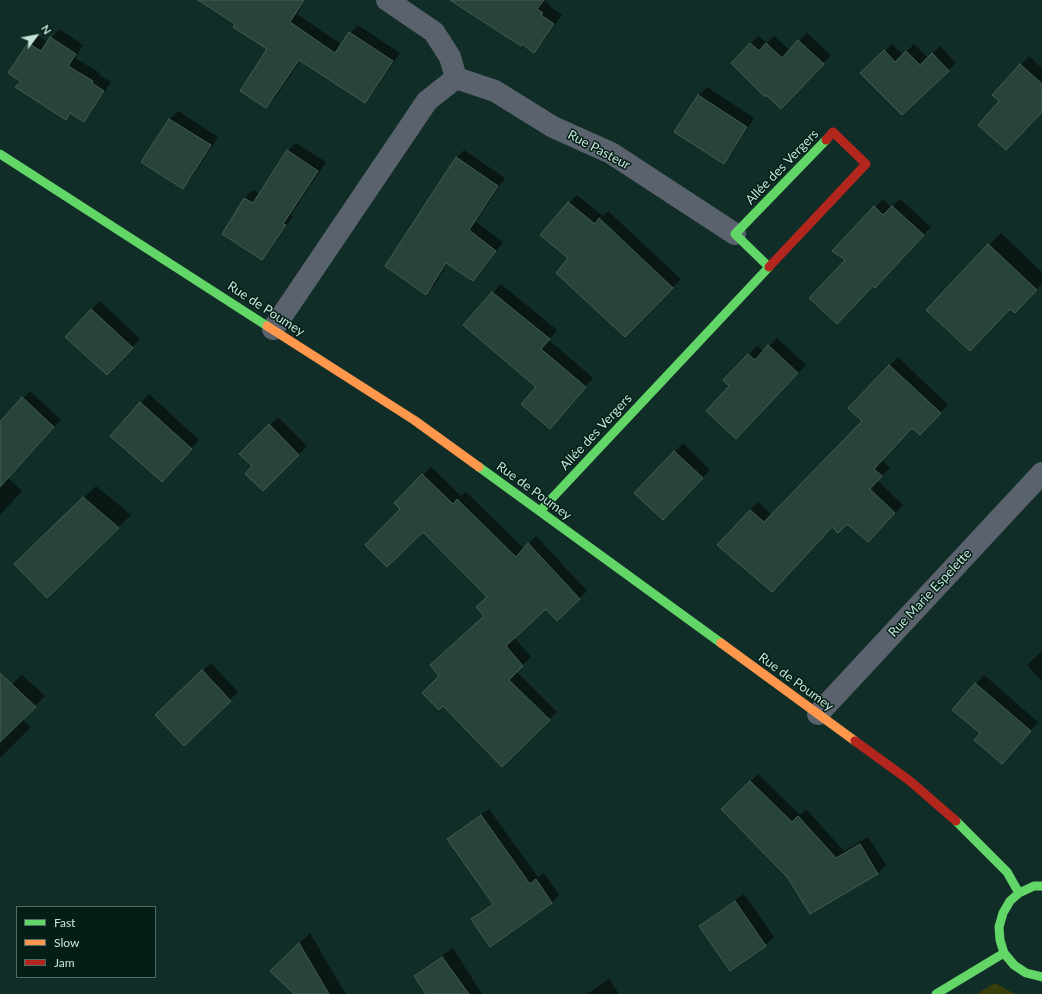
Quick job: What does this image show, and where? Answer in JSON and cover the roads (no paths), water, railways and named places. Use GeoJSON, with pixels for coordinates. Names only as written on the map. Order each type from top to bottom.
{"type":"FeatureCollection","features":[{"type":"Feature","properties":{"kind":"street"},"geometry":{"type":"LineString","coordinates":[[273,329],[426,101],[456,78],[450,57],[434,32],[387,0]]}},
{"type":"Feature","properties":{"kind":"street","name":"Rue Pasteur"},"geometry":{"type":"LineString","coordinates":[[456,78],[495,91],[552,127],[610,154],[735,234]]}},
{"type":"Feature","properties":{"kind":"street","name":"Allée des Vergers"},"geometry":{"type":"LineString","coordinates":[[540,511],[866,164],[833,132],[735,234]]}},
{"type":"Feature","properties":{"kind":"street","name":"Rue de Poumey"},"geometry":{"type":"LineString","coordinates":[[0,154],[414,420],[540,511],[910,781],[957,822],[1007,872],[1019,892]]}},
{"type":"Feature","properties":{"kind":"street"},"geometry":{"type":"LineString","coordinates":[[735,234],[769,267]]}},
{"type":"Feature","properties":{"kind":"street","name":"Rue Marie Espelette"},"geometry":{"type":"LineString","coordinates":[[818,714],[1042,473]]}},
{"type":"Feature","properties":{"kind":"street"},"geometry":{"type":"LineString","coordinates":[[1042,886],[1034,886],[1019,892],[1003,913],[999,927],[1000,940],[1004,953],[1014,965],[1026,973],[1042,977]]}},
{"type":"Feature","properties":{"kind":"street"},"geometry":{"type":"LineString","coordinates":[[936,994],[1004,953]]}}]}
